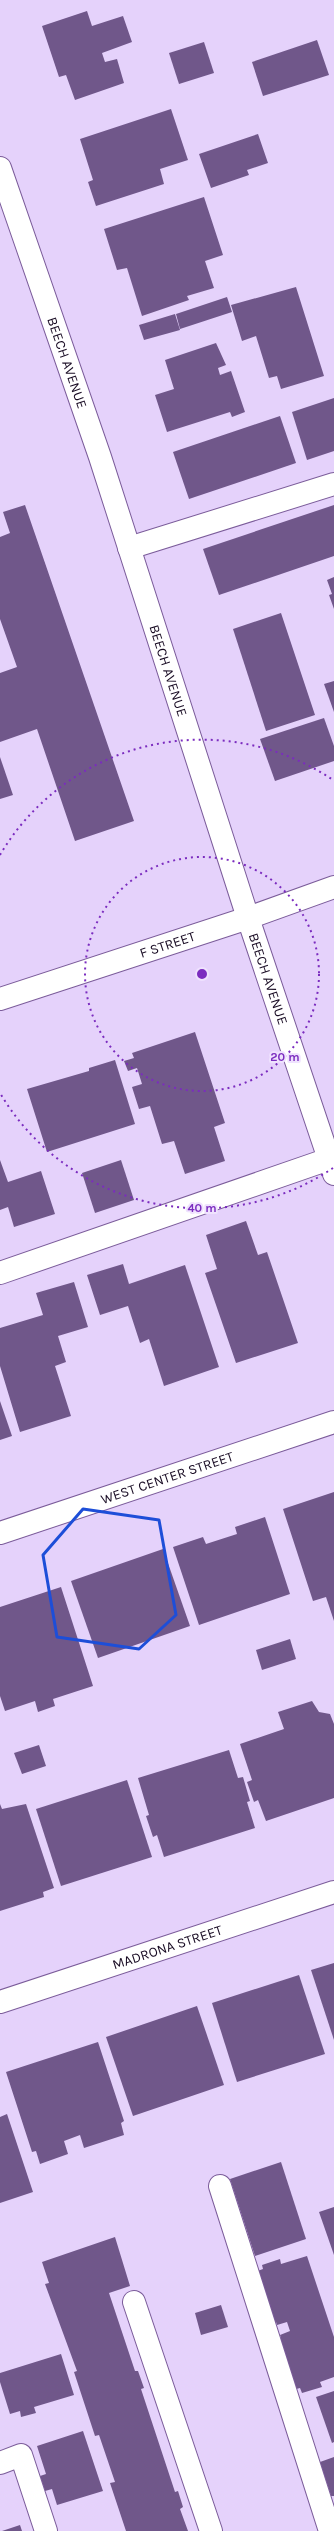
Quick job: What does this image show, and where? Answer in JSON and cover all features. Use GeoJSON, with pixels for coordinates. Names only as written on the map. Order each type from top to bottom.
{"type":"FeatureCollection","features":[{"type":"Feature","properties":{"kind":"street","name":"BEECH AVENUE"},"geometry":{"type":"LineString","coordinates":[[0,168],[129,548],[248,918],[332,1166]]}},
{"type":"Feature","properties":{"kind":"street"},"geometry":{"type":"LineString","coordinates":[[129,548],[334,484]]}},
{"type":"Feature","properties":{"kind":"street","name":"F STREET"},"geometry":{"type":"LineString","coordinates":[[0,999],[248,918],[334,887]]}},
{"type":"Feature","properties":{"kind":"street"},"geometry":{"type":"LineString","coordinates":[[0,1273],[332,1166]]}},
{"type":"Feature","properties":{"kind":"street","name":"WEST CENTER STREET"},"geometry":{"type":"LineString","coordinates":[[0,1533],[334,1422]]}},
{"type":"Feature","properties":{"kind":"street","name":"MADRONA STREET"},"geometry":{"type":"LineString","coordinates":[[0,2002],[334,1892]]}},
{"type":"Feature","properties":{"kind":"street"},"geometry":{"type":"LineString","coordinates":[[220,2186],[330,2531]]}},
{"type":"Feature","properties":{"kind":"street"},"geometry":{"type":"LineString","coordinates":[[134,2302],[211,2531]]}},
{"type":"Feature","properties":{"kind":"street"},"geometry":{"type":"LineString","coordinates":[[0,2463],[22,2455],[46,2531]]}},
{"type":"Feature","properties":{"kind":"highlighted area"},"geometry":{"type":"Polygon","coordinates":[[[83,1509],[159,1520],[176,1615],[139,1649],[57,1637],[43,1555],[83,1509]]]}},
{"type":"Feature","properties":{"kind":"building"},"geometry":{"type":"Polygon","coordinates":[[[87,11],[92,26],[123,16],[132,42],[102,53],[105,62],[117,59],[124,83],[75,100],[66,75],[59,77],[42,26],[87,11]]]}},
{"type":"Feature","properties":{"kind":"building"},"geometry":{"type":"Polygon","coordinates":[[[317,40],[329,75],[263,96],[252,62],[317,40]]]}},
{"type":"Feature","properties":{"kind":"building"},"geometry":{"type":"Polygon","coordinates":[[[204,42],[214,73],[179,84],[169,53],[204,42]]]}},
{"type":"Feature","properties":{"kind":"building"},"geometry":{"type":"Polygon","coordinates":[[[171,109],[188,160],[160,169],[164,184],[96,206],[88,182],[93,180],[80,139],[171,109]]]}},
{"type":"Feature","properties":{"kind":"building"},"geometry":{"type":"Polygon","coordinates":[[[258,134],[268,163],[247,170],[249,175],[211,188],[199,154],[258,134]]]}},
{"type":"Feature","properties":{"kind":"building"},"geometry":{"type":"Polygon","coordinates":[[[204,197],[223,255],[205,261],[214,288],[187,296],[189,300],[142,316],[127,268],[117,270],[104,229],[204,197]]]}},
{"type":"Feature","properties":{"kind":"building"},"geometry":{"type":"Polygon","coordinates":[[[296,287],[324,376],[281,389],[277,376],[269,378],[256,336],[242,341],[231,305],[296,287]]]}},
{"type":"Feature","properties":{"kind":"building"},"geometry":{"type":"Polygon","coordinates":[[[227,297],[232,312],[180,329],[176,314],[227,297]]]}},
{"type":"Feature","properties":{"kind":"building"},"geometry":{"type":"Polygon","coordinates":[[[175,314],[180,330],[144,340],[139,325],[175,314]]]}},
{"type":"Feature","properties":{"kind":"building"},"geometry":{"type":"Polygon","coordinates":[[[216,343],[226,365],[218,368],[220,375],[231,371],[245,412],[232,417],[230,412],[167,432],[155,395],[174,389],[165,360],[216,343]]]}},
{"type":"Feature","properties":{"kind":"building"},"geometry":{"type":"Polygon","coordinates":[[[334,398],[334,451],[307,460],[292,412],[334,398]]]}},
{"type":"Feature","properties":{"kind":"building"},"geometry":{"type":"Polygon","coordinates":[[[280,416],[296,463],[189,499],[173,452],[280,416]]]}},
{"type":"Feature","properties":{"kind":"building"},"geometry":{"type":"Polygon","coordinates":[[[25,505],[134,821],[75,841],[37,729],[0,742],[0,673],[17,667],[0,619],[0,537],[10,533],[3,512],[25,505]]]}},
{"type":"Feature","properties":{"kind":"building"},"geometry":{"type":"Polygon","coordinates":[[[334,505],[334,556],[219,595],[203,549],[334,505]]]}},
{"type":"Feature","properties":{"kind":"building"},"geometry":{"type":"Polygon","coordinates":[[[334,577],[334,609],[329,595],[332,594],[327,580],[334,577]]]}},
{"type":"Feature","properties":{"kind":"building"},"geometry":{"type":"Polygon","coordinates":[[[281,613],[315,715],[266,731],[233,629],[281,613]]]}},
{"type":"Feature","properties":{"kind":"building"},"geometry":{"type":"Polygon","coordinates":[[[334,681],[334,712],[324,684],[334,681]]]}},
{"type":"Feature","properties":{"kind":"building"},"geometry":{"type":"Polygon","coordinates":[[[324,718],[334,746],[334,761],[275,781],[260,739],[324,718]]]}},
{"type":"Feature","properties":{"kind":"building"},"geometry":{"type":"Polygon","coordinates":[[[0,757],[13,795],[0,799],[0,757]]]}},
{"type":"Feature","properties":{"kind":"building"},"geometry":{"type":"Polygon","coordinates":[[[195,1032],[225,1123],[214,1127],[225,1161],[185,1174],[174,1141],[162,1144],[150,1106],[139,1109],[132,1087],[142,1084],[137,1068],[128,1071],[124,1061],[134,1058],[132,1053],[195,1032]]]}},
{"type":"Feature","properties":{"kind":"building"},"geometry":{"type":"Polygon","coordinates":[[[115,1060],[135,1124],[47,1152],[27,1089],[89,1071],[89,1068],[115,1060]]]}},
{"type":"Feature","properties":{"kind":"building"},"geometry":{"type":"Polygon","coordinates":[[[0,1160],[8,1182],[41,1171],[55,1214],[14,1227],[8,1207],[0,1210],[0,1160]]]}},
{"type":"Feature","properties":{"kind":"building"},"geometry":{"type":"Polygon","coordinates":[[[121,1160],[134,1200],[95,1213],[82,1173],[121,1160]]]}},
{"type":"Feature","properties":{"kind":"building"},"geometry":{"type":"Polygon","coordinates":[[[246,1221],[258,1255],[267,1252],[298,1343],[236,1363],[205,1273],[217,1269],[206,1235],[246,1221]]]}},
{"type":"Feature","properties":{"kind":"building"},"geometry":{"type":"Polygon","coordinates":[[[123,1264],[129,1284],[185,1265],[219,1367],[164,1386],[149,1339],[140,1343],[128,1306],[100,1315],[87,1275],[123,1264]]]}},
{"type":"Feature","properties":{"kind":"building"},"geometry":{"type":"Polygon","coordinates":[[[74,1282],[88,1327],[58,1336],[66,1362],[55,1366],[71,1416],[20,1432],[0,1366],[0,1328],[43,1315],[36,1293],[74,1282]]]}},
{"type":"Feature","properties":{"kind":"building"},"geometry":{"type":"Polygon","coordinates":[[[0,1401],[12,1436],[0,1440],[0,1401]]]}},
{"type":"Feature","properties":{"kind":"building"},"geometry":{"type":"Polygon","coordinates":[[[334,1492],[334,1621],[326,1597],[313,1601],[283,1509],[334,1492]]]}},
{"type":"Feature","properties":{"kind":"building"},"geometry":{"type":"Polygon","coordinates":[[[265,1517],[290,1594],[199,1625],[173,1547],[203,1537],[206,1544],[237,1534],[235,1527],[265,1517]]]}},
{"type":"Feature","properties":{"kind":"building"},"geometry":{"type":"Polygon","coordinates":[[[163,1549],[190,1626],[98,1658],[71,1581],[163,1549]]]}},
{"type":"Feature","properties":{"kind":"building"},"geometry":{"type":"Polygon","coordinates":[[[61,1587],[93,1686],[53,1699],[55,1706],[38,1712],[35,1701],[5,1711],[0,1696],[0,1607],[61,1587]]]}},
{"type":"Feature","properties":{"kind":"building"},"geometry":{"type":"Polygon","coordinates":[[[290,1639],[296,1659],[262,1670],[256,1650],[290,1639]]]}},
{"type":"Feature","properties":{"kind":"building"},"geometry":{"type":"Polygon","coordinates":[[[312,1701],[319,1712],[330,1714],[334,1724],[334,1798],[266,1821],[258,1800],[254,1802],[247,1782],[252,1780],[240,1744],[284,1729],[278,1712],[312,1701]]]}},
{"type":"Feature","properties":{"kind":"building"},"geometry":{"type":"Polygon","coordinates":[[[39,1745],[46,1766],[22,1774],[14,1753],[39,1745]]]}},
{"type":"Feature","properties":{"kind":"building"},"geometry":{"type":"Polygon","coordinates":[[[229,1750],[238,1778],[243,1777],[250,1801],[247,1802],[255,1828],[164,1857],[157,1835],[153,1837],[146,1816],[149,1815],[138,1778],[229,1750]]]}},
{"type":"Feature","properties":{"kind":"building"},"geometry":{"type":"Polygon","coordinates":[[[127,1780],[152,1857],[61,1886],[36,1809],[127,1780]]]}},
{"type":"Feature","properties":{"kind":"building"},"geometry":{"type":"Polygon","coordinates":[[[0,1804],[2,1809],[26,1804],[54,1888],[43,1892],[44,1897],[0,1911],[0,1804]]]}},
{"type":"Feature","properties":{"kind":"building"},"geometry":{"type":"Polygon","coordinates":[[[334,1963],[334,2040],[311,1970],[334,1963]]]}},
{"type":"Feature","properties":{"kind":"building"},"geometry":{"type":"Polygon","coordinates":[[[299,1975],[325,2054],[237,2082],[212,2003],[299,1975]]]}},
{"type":"Feature","properties":{"kind":"building"},"geometry":{"type":"Polygon","coordinates":[[[197,2006],[224,2085],[133,2116],[106,2037],[197,2006]]]}},
{"type":"Feature","properties":{"kind":"building"},"geometry":{"type":"Polygon","coordinates":[[[98,2042],[124,2121],[121,2123],[124,2135],[84,2148],[80,2135],[64,2141],[68,2154],[40,2164],[36,2151],[32,2152],[6,2072],[98,2042]]]}},
{"type":"Feature","properties":{"kind":"building"},"geometry":{"type":"Polygon","coordinates":[[[7,2114],[33,2192],[0,2203],[0,2117],[7,2114]]]}},
{"type":"Feature","properties":{"kind":"building"},"geometry":{"type":"Polygon","coordinates":[[[281,2162],[306,2239],[255,2256],[230,2179],[281,2162]]]}},
{"type":"Feature","properties":{"kind":"building"},"geometry":{"type":"Polygon","coordinates":[[[334,2207],[334,2255],[319,2212],[334,2207]]]}},
{"type":"Feature","properties":{"kind":"building"},"geometry":{"type":"Polygon","coordinates":[[[115,2237],[130,2286],[109,2293],[135,2371],[138,2371],[144,2388],[141,2389],[175,2492],[178,2491],[183,2507],[180,2509],[188,2531],[126,2531],[110,2483],[115,2482],[99,2435],[95,2436],[74,2372],[77,2371],[45,2284],[49,2283],[42,2262],[115,2237]]]}},
{"type":"Feature","properties":{"kind":"building"},"geometry":{"type":"Polygon","coordinates":[[[307,2256],[334,2337],[334,2377],[320,2382],[322,2387],[302,2393],[300,2388],[289,2391],[272,2340],[281,2338],[280,2335],[290,2331],[287,2322],[277,2325],[276,2322],[266,2325],[249,2274],[263,2269],[262,2265],[280,2259],[281,2264],[307,2256]]]}},
{"type":"Feature","properties":{"kind":"building"},"geometry":{"type":"Polygon","coordinates":[[[221,2305],[228,2327],[201,2335],[195,2313],[221,2305]]]}},
{"type":"Feature","properties":{"kind":"building"},"geometry":{"type":"Polygon","coordinates":[[[61,2354],[74,2395],[34,2407],[36,2413],[21,2417],[20,2411],[10,2414],[0,2382],[0,2373],[61,2354]]]}},
{"type":"Feature","properties":{"kind":"building"},"geometry":{"type":"Polygon","coordinates":[[[334,2391],[334,2442],[332,2443],[316,2397],[334,2391]]]}},
{"type":"Feature","properties":{"kind":"building"},"geometry":{"type":"Polygon","coordinates":[[[83,2431],[103,2491],[57,2505],[52,2489],[45,2491],[40,2476],[46,2474],[37,2446],[83,2431]]]}},
{"type":"Feature","properties":{"kind":"building"},"geometry":{"type":"Polygon","coordinates":[[[334,2457],[334,2496],[331,2496],[320,2462],[334,2457]]]}},
{"type":"Feature","properties":{"kind":"building"},"geometry":{"type":"Polygon","coordinates":[[[20,2525],[22,2531],[2,2531],[20,2525]]]}}]}
